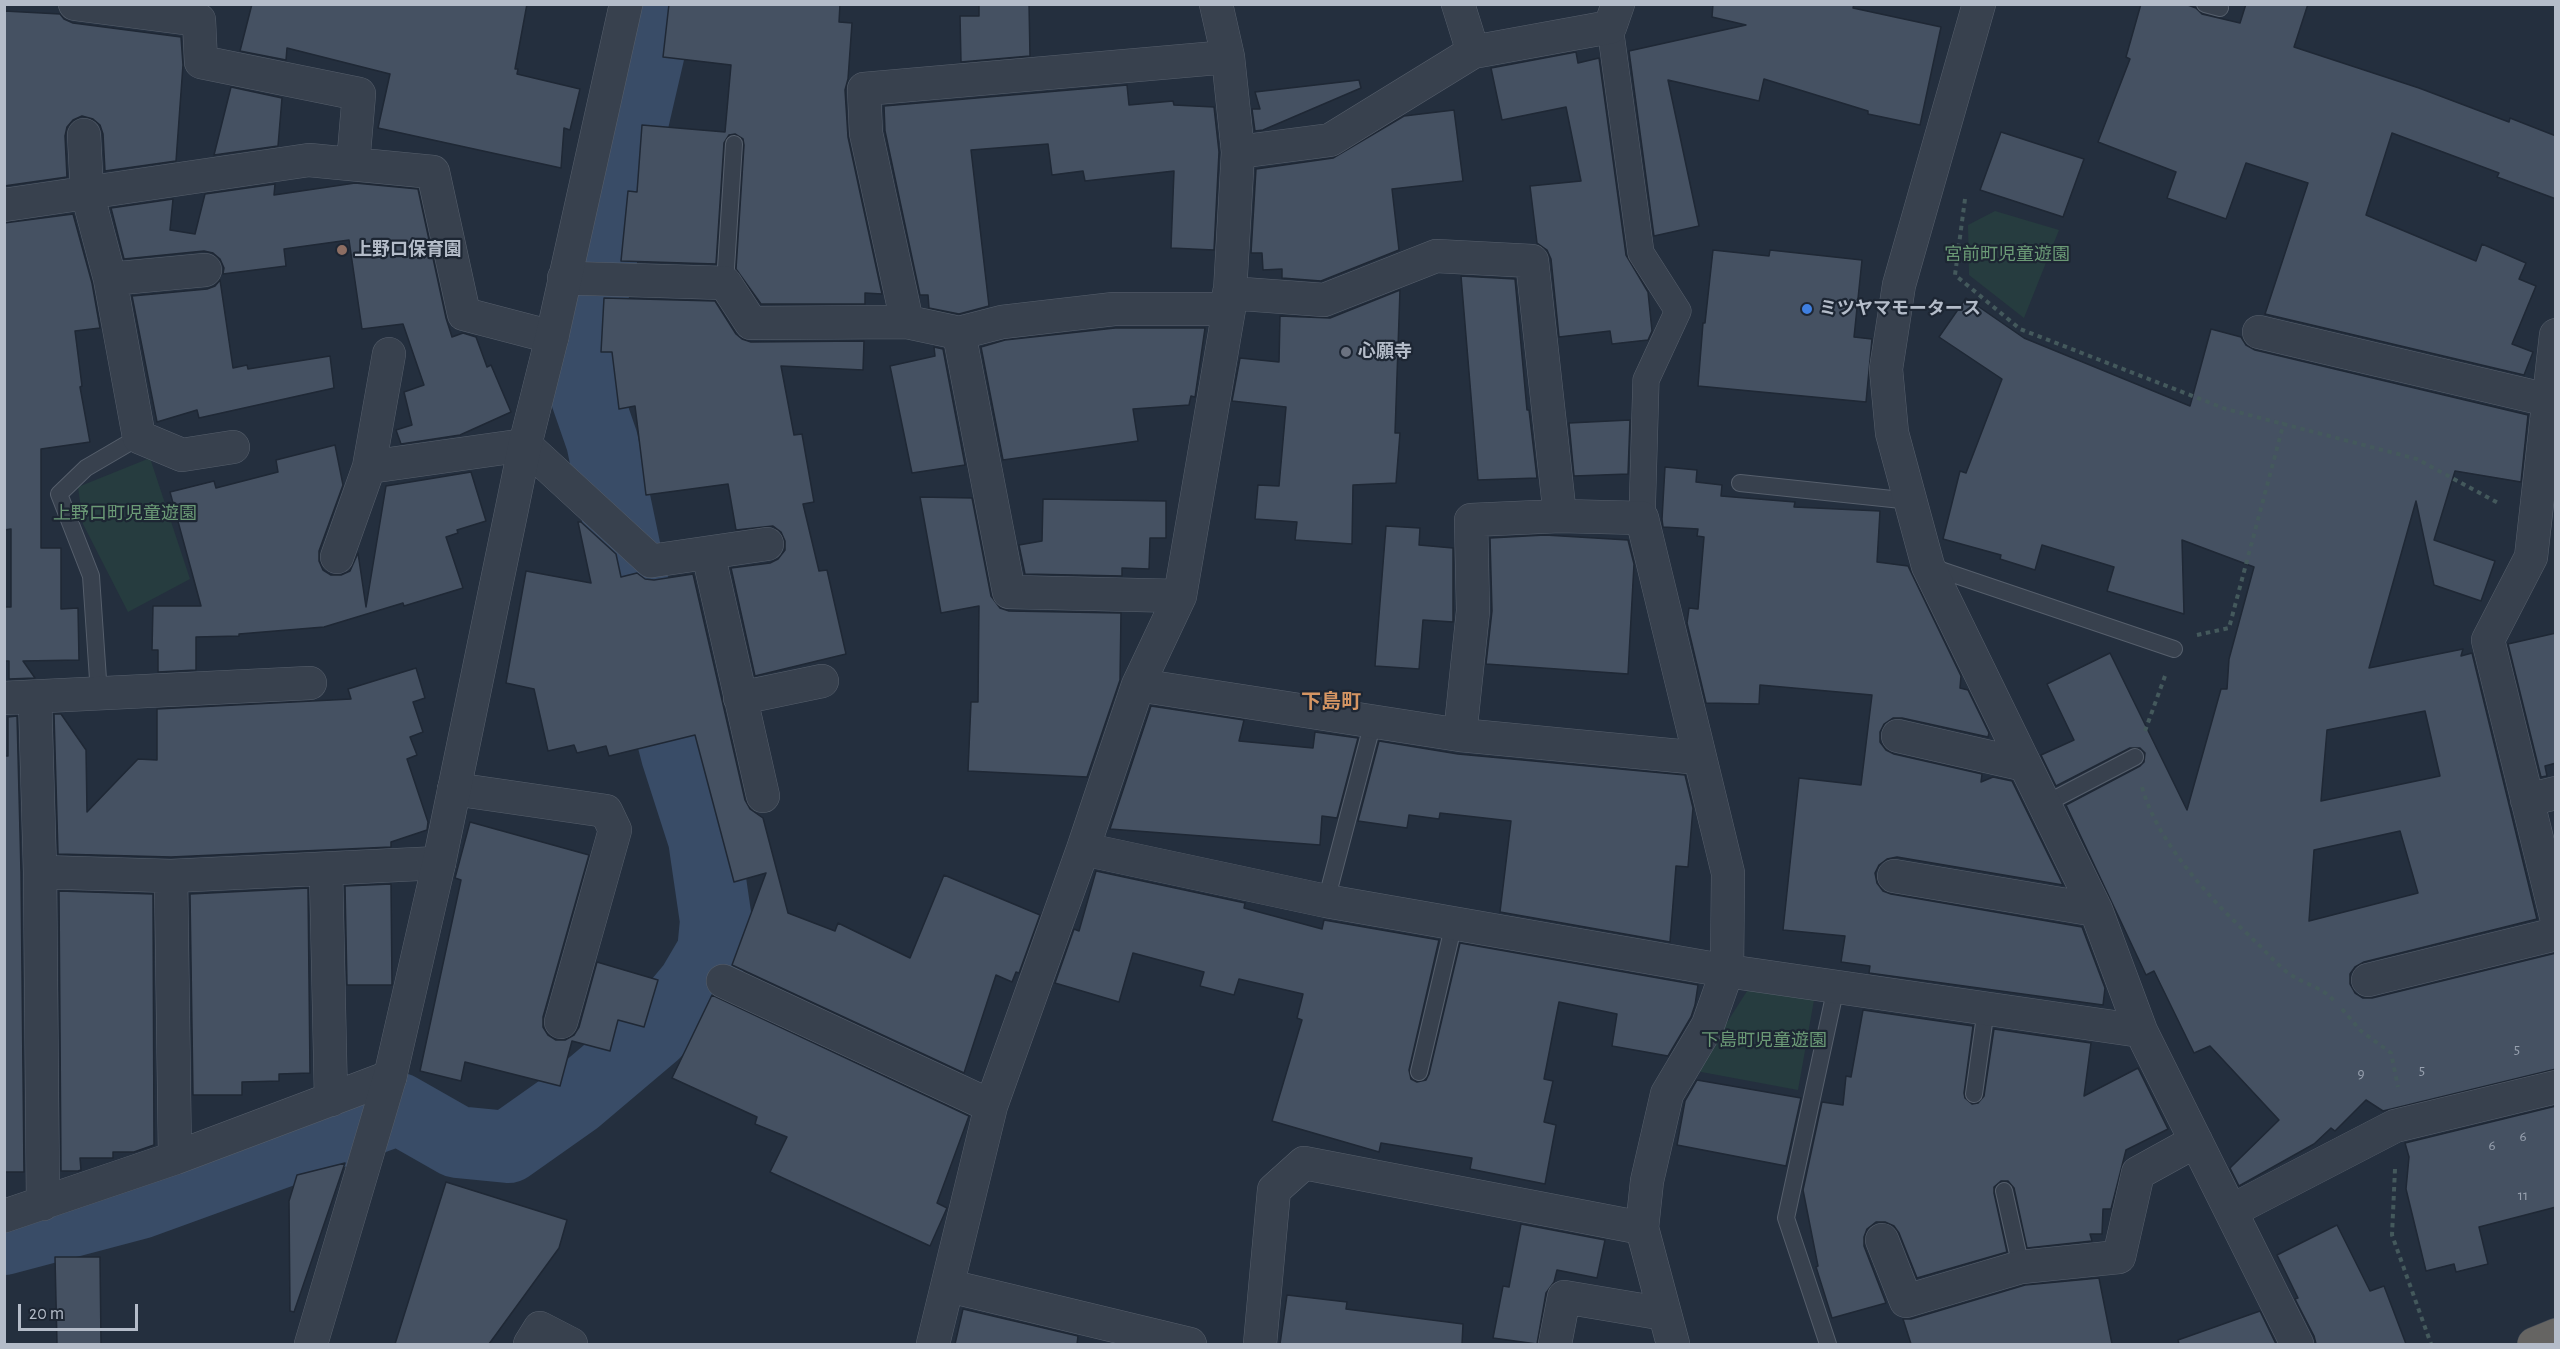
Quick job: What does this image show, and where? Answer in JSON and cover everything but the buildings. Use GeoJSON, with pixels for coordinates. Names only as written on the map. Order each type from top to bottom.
{"type":"FeatureCollection","features":[{"type":"Feature","properties":{"kind":"highway"},"geometry":{"type":"LineString","coordinates":[[2534,1344],[2556,1335]]}},
{"type":"Feature","properties":{"kind":"street"},"geometry":{"type":"LineString","coordinates":[[75,4],[207,12],[201,62],[359,94],[353,164]]}},
{"type":"Feature","properties":{"kind":"street"},"geometry":{"type":"LineString","coordinates":[[311,1344],[387,1088],[439,863],[525,445],[552,338],[626,4]]}},
{"type":"Feature","properties":{"kind":"street"},"geometry":{"type":"LineString","coordinates":[[933,1344],[949,1286],[991,1106],[1083,849],[1138,685],[1180,596],[1229,301],[1238,152],[1228,57],[1216,4]]}},
{"type":"Feature","properties":{"kind":"street"},"geometry":{"type":"LineString","coordinates":[[1458,4],[1473,52]]}},
{"type":"Feature","properties":{"kind":"street"},"geometry":{"type":"LineString","coordinates":[[1979,4],[1899,285],[1886,369],[1892,433],[1928,566],[2096,910],[2141,1031],[2296,1344]]}},
{"type":"Feature","properties":{"kind":"street"},"geometry":{"type":"LineString","coordinates":[[1238,152],[1330,140],[1473,52],[1614,16],[1641,253],[1678,311],[1646,380],[1642,518],[1728,873],[1727,971],[1708,1025],[1667,1094],[1647,1181],[1641,1228],[1669,1329]]}},
{"type":"Feature","properties":{"kind":"street"},"geometry":{"type":"LineString","coordinates":[[907,322],[866,133],[864,89],[1228,57]]}},
{"type":"Feature","properties":{"kind":"street"},"geometry":{"type":"LineString","coordinates":[[84,135],[87,192],[110,279],[139,437],[182,455],[233,447]]}},
{"type":"Feature","properties":{"kind":"street"},"geometry":{"type":"LineString","coordinates":[[4,206],[309,160],[433,172],[464,314],[552,338]]}},
{"type":"Feature","properties":{"kind":"street"},"geometry":{"type":"LineString","coordinates":[[564,278],[725,283],[751,323],[907,322],[959,333],[1002,322],[1114,309],[1229,301],[1324,300],[1436,256],[1532,261],[1560,516]]}},
{"type":"Feature","properties":{"kind":"street"},"geometry":{"type":"LineString","coordinates":[[110,279],[205,270]]}},
{"type":"Feature","properties":{"kind":"street"},"geometry":{"type":"LineString","coordinates":[[2259,332],[2552,382]]}},
{"type":"Feature","properties":{"kind":"street"},"geometry":{"type":"LineString","coordinates":[[959,333],[1009,592],[1180,596]]}},
{"type":"Feature","properties":{"kind":"street"},"geometry":{"type":"LineString","coordinates":[[2556,335],[2531,557],[2488,640],[2541,797],[2556,916]]}},
{"type":"Feature","properties":{"kind":"street"},"geometry":{"type":"LineString","coordinates":[[337,556],[369,467],[389,354]]}},
{"type":"Feature","properties":{"kind":"street"},"geometry":{"type":"LineString","coordinates":[[369,467],[525,445]]}},
{"type":"Feature","properties":{"kind":"street"},"geometry":{"type":"LineString","coordinates":[[525,445],[651,561],[767,544]]}},
{"type":"Feature","properties":{"kind":"street"},"geometry":{"type":"LineString","coordinates":[[1460,735],[1473,611],[1471,520],[1560,516],[1642,518]]}},
{"type":"Feature","properties":{"kind":"street"},"geometry":{"type":"LineString","coordinates":[[708,553],[762,796]]}},
{"type":"Feature","properties":{"kind":"street"},"geometry":{"type":"LineString","coordinates":[[740,698],[822,681]]}},
{"type":"Feature","properties":{"kind":"street"},"geometry":{"type":"LineString","coordinates":[[43,1204],[40,872],[20,697],[310,683]]}},
{"type":"Feature","properties":{"kind":"street"},"geometry":{"type":"LineString","coordinates":[[1138,685],[1460,735],[1700,758]]}},
{"type":"Feature","properties":{"kind":"street"},"geometry":{"type":"LineString","coordinates":[[1898,736],[2025,765]]}},
{"type":"Feature","properties":{"kind":"street"},"geometry":{"type":"LineString","coordinates":[[454,789],[606,810],[615,830],[561,1023]]}},
{"type":"Feature","properties":{"kind":"street"},"geometry":{"type":"LineString","coordinates":[[1083,849],[1326,901],[1727,971],[2141,1031]]}},
{"type":"Feature","properties":{"kind":"street"},"geometry":{"type":"LineString","coordinates":[[40,872],[171,876],[439,863]]}},
{"type":"Feature","properties":{"kind":"street"},"geometry":{"type":"LineString","coordinates":[[326,869],[331,1100]]}},
{"type":"Feature","properties":{"kind":"street"},"geometry":{"type":"LineString","coordinates":[[171,876],[175,1158]]}},
{"type":"Feature","properties":{"kind":"street"},"geometry":{"type":"LineString","coordinates":[[1894,876],[2096,910]]}},
{"type":"Feature","properties":{"kind":"street"},"geometry":{"type":"LineString","coordinates":[[2368,980],[2556,934]]}},
{"type":"Feature","properties":{"kind":"street"},"geometry":{"type":"LineString","coordinates":[[723,981],[991,1106]]}},
{"type":"Feature","properties":{"kind":"street"},"geometry":{"type":"LineString","coordinates":[[4,1216],[175,1158],[331,1100],[387,1088]]}},
{"type":"Feature","properties":{"kind":"street"},"geometry":{"type":"LineString","coordinates":[[2231,1210],[2395,1126],[2556,1088]]}},
{"type":"Feature","properties":{"kind":"street"},"geometry":{"type":"LineString","coordinates":[[1882,1240],[1906,1301],[2021,1267],[2119,1257],[2139,1173],[2196,1141]]}},
{"type":"Feature","properties":{"kind":"street"},"geometry":{"type":"LineString","coordinates":[[1260,1344],[1274,1190],[1304,1163],[1641,1228]]}},
{"type":"Feature","properties":{"kind":"street"},"geometry":{"type":"LineString","coordinates":[[949,1286],[1190,1344]]}},
{"type":"Feature","properties":{"kind":"street"},"geometry":{"type":"LineString","coordinates":[[1555,1344],[1564,1298],[1669,1329]]}},
{"type":"Feature","properties":{"kind":"street"},"geometry":{"type":"LineString","coordinates":[[530,1344],[540,1328],[571,1344]]}},
{"type":"Feature","properties":{"kind":"lane"},"geometry":{"type":"LineString","coordinates":[[725,283],[734,144]]}},
{"type":"Feature","properties":{"kind":"lane"},"geometry":{"type":"LineString","coordinates":[[99,694],[91,576],[59,494],[86,468],[139,437]]}},
{"type":"Feature","properties":{"kind":"lane"},"geometry":{"type":"LineString","coordinates":[[1740,483],[1911,501]]}},
{"type":"Feature","properties":{"kind":"lane"},"geometry":{"type":"LineString","coordinates":[[1928,566],[2174,649]]}},
{"type":"Feature","properties":{"kind":"lane"},"geometry":{"type":"LineString","coordinates":[[1326,901],[1373,722]]}},
{"type":"Feature","properties":{"kind":"lane"},"geometry":{"type":"LineString","coordinates":[[2045,804],[2135,757]]}},
{"type":"Feature","properties":{"kind":"lane"},"geometry":{"type":"LineString","coordinates":[[1419,1072],[1454,923]]}},
{"type":"Feature","properties":{"kind":"lane"},"geometry":{"type":"LineString","coordinates":[[1828,1344],[1786,1218],[1836,987]]}},
{"type":"Feature","properties":{"kind":"lane"},"geometry":{"type":"LineString","coordinates":[[1974,1094],[1986,1009]]}},
{"type":"Feature","properties":{"kind":"lane"},"geometry":{"type":"LineString","coordinates":[[2004,1191],[2021,1267]]}},
{"type":"Feature","properties":{"kind":"path"},"geometry":{"type":"LineString","coordinates":[[1928,183],[1965,197],[1955,275],[2020,329],[2226,409],[2284,422],[2416,459],[2535,523]]}},
{"type":"Feature","properties":{"kind":"path"},"geometry":{"type":"LineString","coordinates":[[2284,422],[2229,628],[2178,639],[2135,757],[2142,790],[2168,844],[2230,918],[2289,973],[2330,995],[2361,1031],[2391,1053],[2400,1094],[2395,1126],[2392,1235],[2432,1344]]}},
{"type":"Feature","properties":{"kind":"green space","name":"宮前町児童遊園"},"geometry":{"type":"Polygon","coordinates":[[[1995,211],[2059,230],[2024,318],[1969,275],[1968,225],[1995,211]]]}},
{"type":"Feature","properties":{"kind":"green space","name":"上野口町児童遊園"},"geometry":{"type":"Polygon","coordinates":[[[150,458],[190,579],[128,612],[83,524],[78,487],[150,458]]]}},
{"type":"Feature","properties":{"kind":"green space","name":"下島町児童遊園"},"geometry":{"type":"Polygon","coordinates":[[[1749,988],[1814,1000],[1798,1090],[1696,1071],[1749,988]]]}},
{"type":"Feature","properties":{"kind":"waterway"},"geometry":{"type":"LineString","coordinates":[[4,1239],[140,1203],[399,1109],[457,1142],[508,1147],[576,1099],[654,1033],[693,986],[713,952],[716,921],[704,839],[677,755],[629,570],[602,441],[576,366],[660,4]]}},
{"type":"Feature","properties":{"kind":"place","name":"上野口保育園"},"geometry":{"type":"Point","coordinates":[342,250]}},
{"type":"Feature","properties":{"kind":"place","name":"ミツヤマモータース"},"geometry":{"type":"Point","coordinates":[1807,309]}},
{"type":"Feature","properties":{"kind":"place","name":"心願寺"},"geometry":{"type":"Point","coordinates":[1346,352]}},
{"type":"Feature","properties":{"kind":"district","name":"下島町"},"geometry":{"type":"Point","coordinates":[1331,702]}}]}
